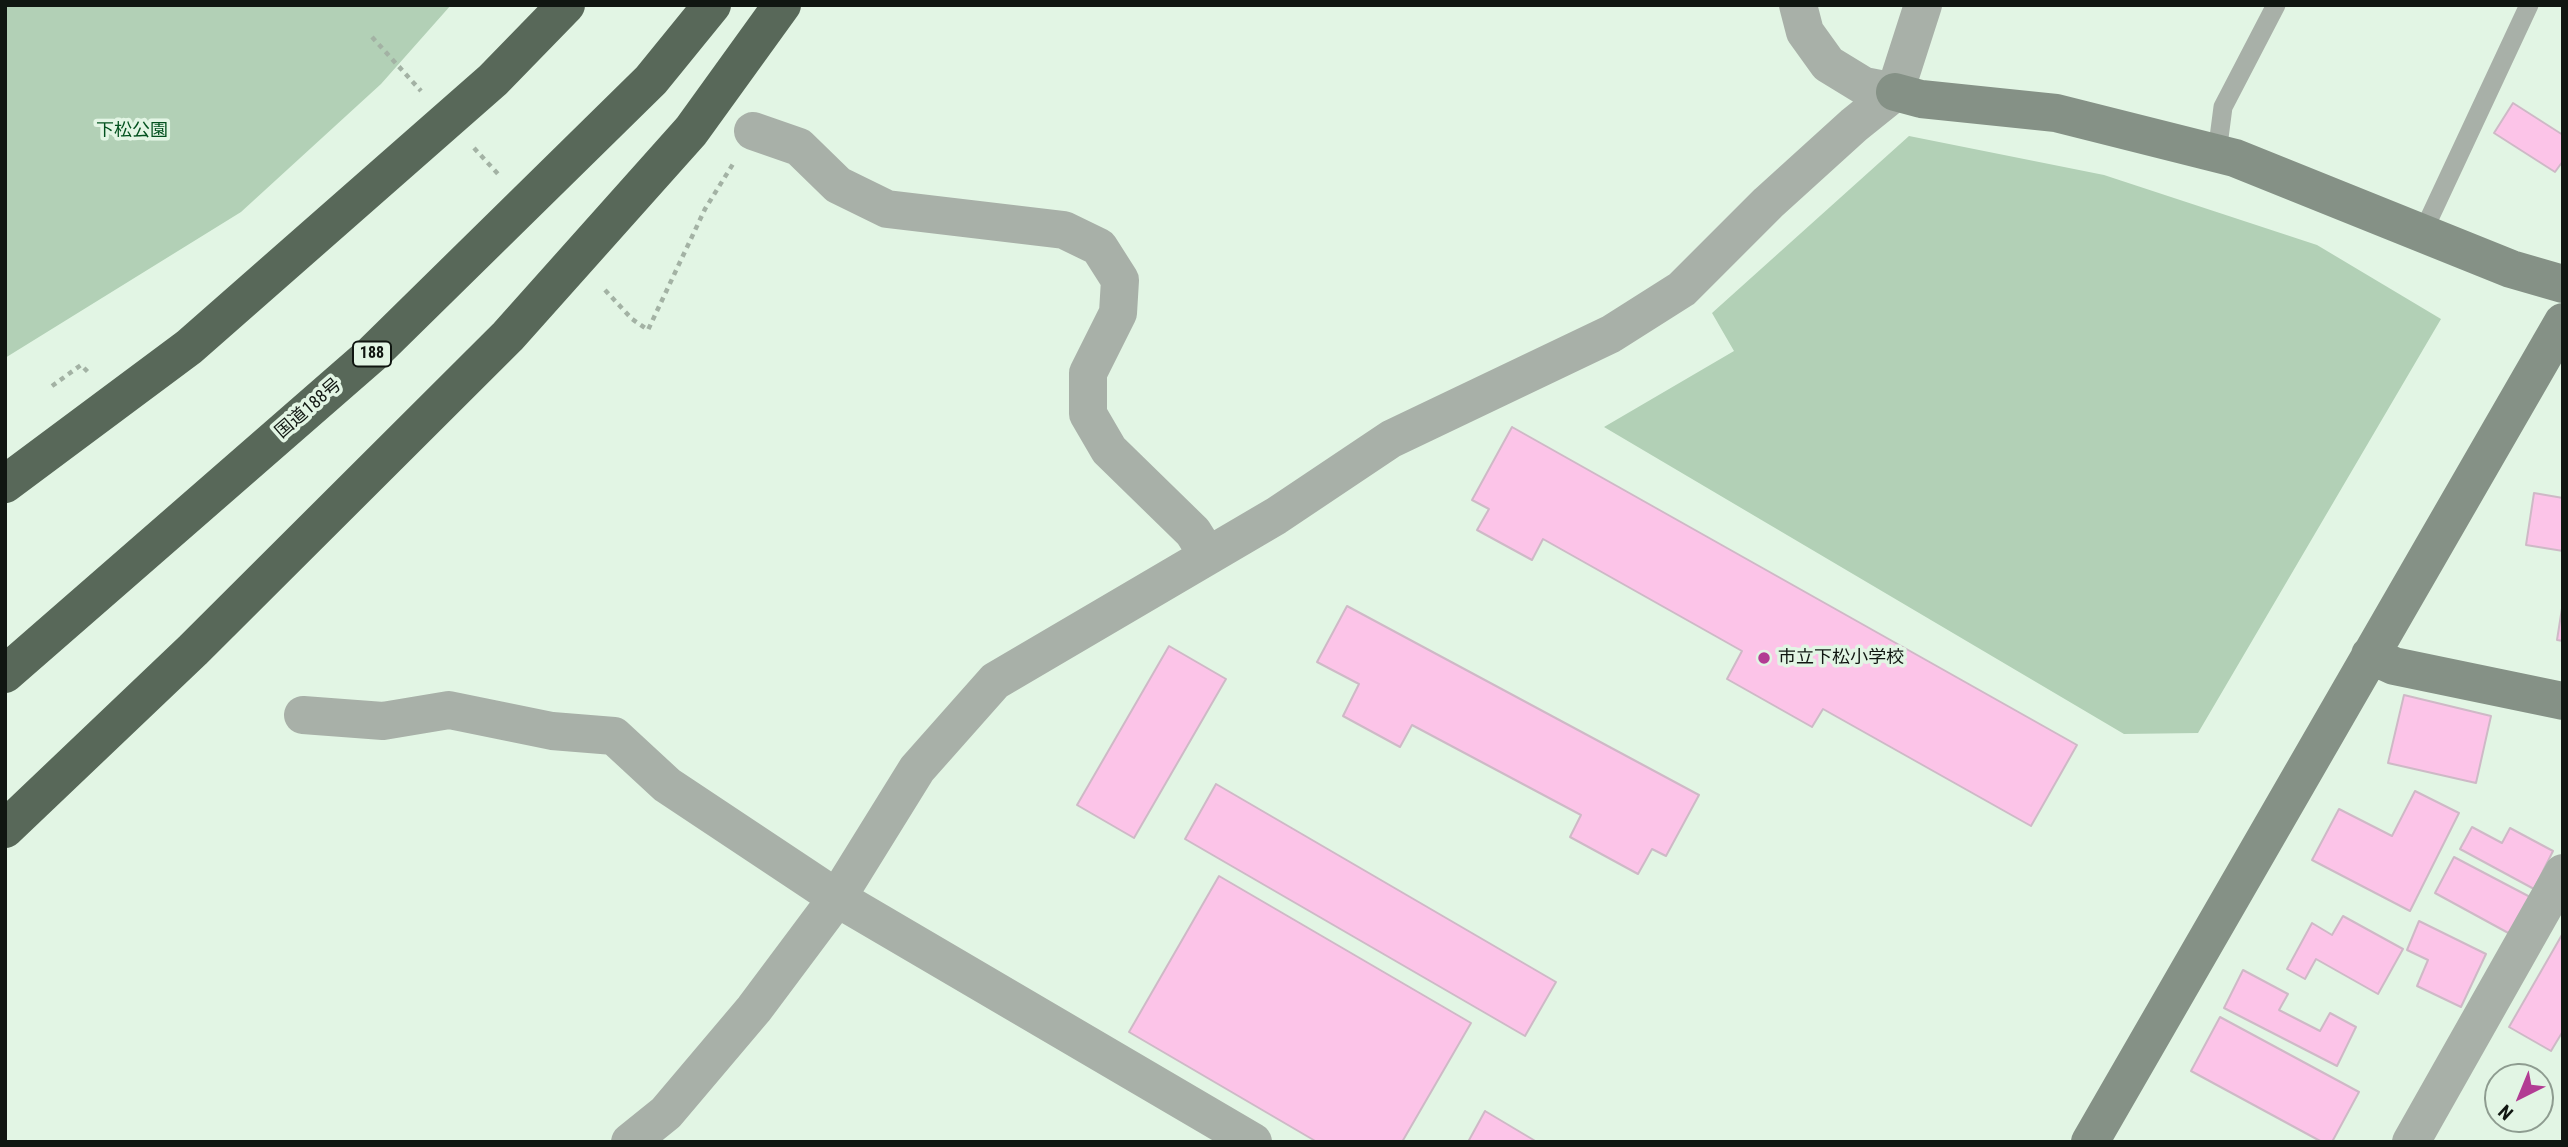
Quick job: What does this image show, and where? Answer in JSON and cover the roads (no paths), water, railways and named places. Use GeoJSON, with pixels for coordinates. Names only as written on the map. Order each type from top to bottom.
{"type":"FeatureCollection","features":[{"type":"Feature","properties":{"kind":"highway"},"geometry":{"type":"LineString","coordinates":[[5,484],[189,347],[493,80],[566,5]]}},
{"type":"Feature","properties":{"kind":"highway","name":"国道188号"},"geometry":{"type":"LineString","coordinates":[[5,674],[371,355],[651,80],[712,5]]}},
{"type":"Feature","properties":{"kind":"highway"},"geometry":{"type":"LineString","coordinates":[[5,828],[193,650],[508,336],[691,131],[782,5]]}},
{"type":"Feature","properties":{"kind":"street"},"geometry":{"type":"LineString","coordinates":[[1798,5],[1805,32],[1828,64],[1864,86],[1921,99],[2056,113],[2235,158],[2511,269],[2563,284]]}},
{"type":"Feature","properties":{"kind":"street"},"geometry":{"type":"LineString","coordinates":[[629,1142],[666,1113],[754,1009],[837,898],[917,769],[995,681],[1276,516],[1391,439],[1611,334],[1682,289],[1769,203],[1854,125],[1895,92],[1923,5]]}},
{"type":"Feature","properties":{"kind":"street"},"geometry":{"type":"LineString","coordinates":[[754,131],[799,148],[838,185],[887,209],[1064,230],[1099,247],[1120,280],[1118,313],[1088,373],[1088,414],[1109,450],[1193,532],[1209,556]]}},
{"type":"Feature","properties":{"kind":"street"},"geometry":{"type":"LineString","coordinates":[[2090,1142],[2563,322]]}},
{"type":"Feature","properties":{"kind":"street"},"geometry":{"type":"LineString","coordinates":[[2370,655],[2394,666],[2563,701]]}},
{"type":"Feature","properties":{"kind":"street"},"geometry":{"type":"LineString","coordinates":[[303,715],[383,721],[449,710],[552,731],[614,736],[667,785],[837,898],[1253,1142]]}},
{"type":"Feature","properties":{"kind":"street"},"geometry":{"type":"LineString","coordinates":[[2411,1142],[2563,873]]}},
{"type":"Feature","properties":{"kind":"lane"},"geometry":{"type":"LineString","coordinates":[[2217,153],[2223,107],[2276,5]]}},
{"type":"Feature","properties":{"kind":"lane"},"geometry":{"type":"LineString","coordinates":[[2422,233],[2529,5]]}},
{"type":"Feature","properties":{"kind":"place","name":"市立下松小学校"},"geometry":{"type":"Point","coordinates":[1764,658]}},
{"type":"Feature","properties":{"kind":"park label","name":"下松公園"},"geometry":{"type":"Point","coordinates":[132,131]}}]}
